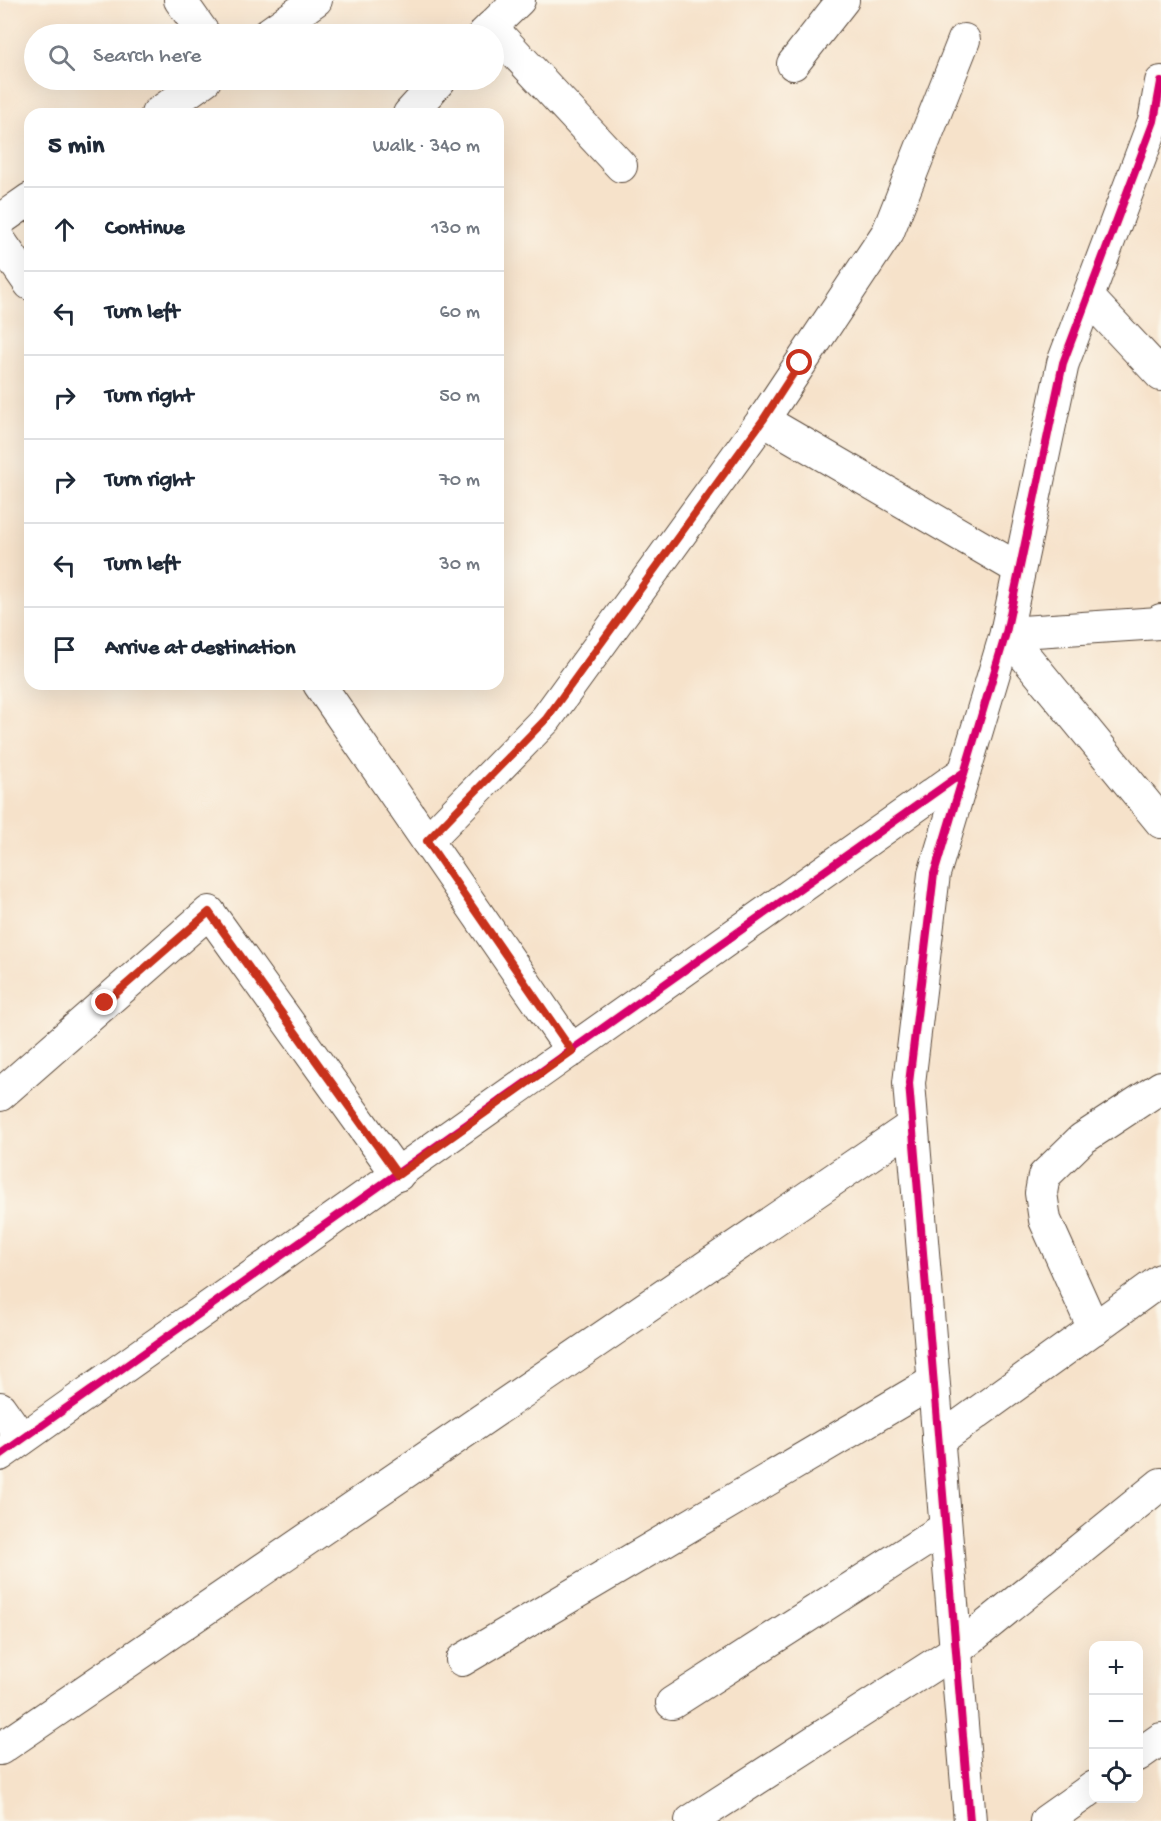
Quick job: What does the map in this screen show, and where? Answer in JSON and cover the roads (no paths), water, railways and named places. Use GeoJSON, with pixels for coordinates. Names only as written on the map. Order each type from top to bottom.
{"type":"FeatureCollection","features":[{"type":"Feature","properties":{"kind":"street"},"geometry":{"type":"LineString","coordinates":[[180,0],[197,24]]}},
{"type":"Feature","properties":{"kind":"street"},"geometry":{"type":"LineString","coordinates":[[282,24],[316,0]]}},
{"type":"Feature","properties":{"kind":"street"},"geometry":{"type":"LineString","coordinates":[[495,24],[519,0]]}},
{"type":"Feature","properties":{"kind":"street"},"geometry":{"type":"LineString","coordinates":[[793,64],[843,0]]}},
{"type":"Feature","properties":{"kind":"street"},"geometry":{"type":"LineString","coordinates":[[427,841],[546,719],[763,420],[888,232],[964,40]]}},
{"type":"Feature","properties":{"kind":"street"},"geometry":{"type":"LineString","coordinates":[[504,47],[621,166]]}},
{"type":"Feature","properties":{"kind":"street"},"geometry":{"type":"LineString","coordinates":[[970,1821],[909,1083],[934,874],[1006,633],[1063,363],[1154,121],[1161,82]]}},
{"type":"Feature","properties":{"kind":"street"},"geometry":{"type":"LineString","coordinates":[[165,108],[191,90]]}},
{"type":"Feature","properties":{"kind":"street"},"geometry":{"type":"LineString","coordinates":[[415,108],[431,90]]}},
{"type":"Feature","properties":{"kind":"street"},"geometry":{"type":"LineString","coordinates":[[0,220],[24,203]]}},
{"type":"Feature","properties":{"kind":"street"},"geometry":{"type":"LineString","coordinates":[[0,241],[24,275]]}},
{"type":"Feature","properties":{"kind":"street"},"geometry":{"type":"LineString","coordinates":[[1088,297],[1161,375]]}},
{"type":"Feature","properties":{"kind":"street"},"geometry":{"type":"LineString","coordinates":[[763,420],[1019,569]]}},
{"type":"Feature","properties":{"kind":"street"},"geometry":{"type":"LineString","coordinates":[[1006,633],[1159,623],[1161,620]]}},
{"type":"Feature","properties":{"kind":"street"},"geometry":{"type":"LineString","coordinates":[[1006,633],[1161,822]]}},
{"type":"Feature","properties":{"kind":"street"},"geometry":{"type":"LineString","coordinates":[[323,690],[572,1051]]}},
{"type":"Feature","properties":{"kind":"street"},"geometry":{"type":"LineString","coordinates":[[0,1408],[11,1447],[964,772]]}},
{"type":"Feature","properties":{"kind":"street"},"geometry":{"type":"LineString","coordinates":[[0,1095],[209,912],[398,1175]]}},
{"type":"Feature","properties":{"kind":"street"},"geometry":{"type":"LineString","coordinates":[[1094,1329],[1045,1220],[1041,1193],[1044,1176],[1082,1139],[1161,1087]]}},
{"type":"Feature","properties":{"kind":"street"},"geometry":{"type":"LineString","coordinates":[[0,1749],[912,1126]]}},
{"type":"Feature","properties":{"kind":"street"},"geometry":{"type":"LineString","coordinates":[[938,1441],[1161,1280]]}},
{"type":"Feature","properties":{"kind":"street"},"geometry":{"type":"LineString","coordinates":[[462,1660],[933,1382]]}},
{"type":"Feature","properties":{"kind":"street"},"geometry":{"type":"LineString","coordinates":[[691,1821],[955,1651],[1161,1484]]}},
{"type":"Feature","properties":{"kind":"street"},"geometry":{"type":"LineString","coordinates":[[672,1703],[945,1528]]}},
{"type":"Feature","properties":{"kind":"street"},"geometry":{"type":"LineString","coordinates":[[1143,1752],[1161,1739]]}},
{"type":"Feature","properties":{"kind":"street"},"geometry":{"type":"LineString","coordinates":[[1046,1821],[1089,1791]]}}]}
